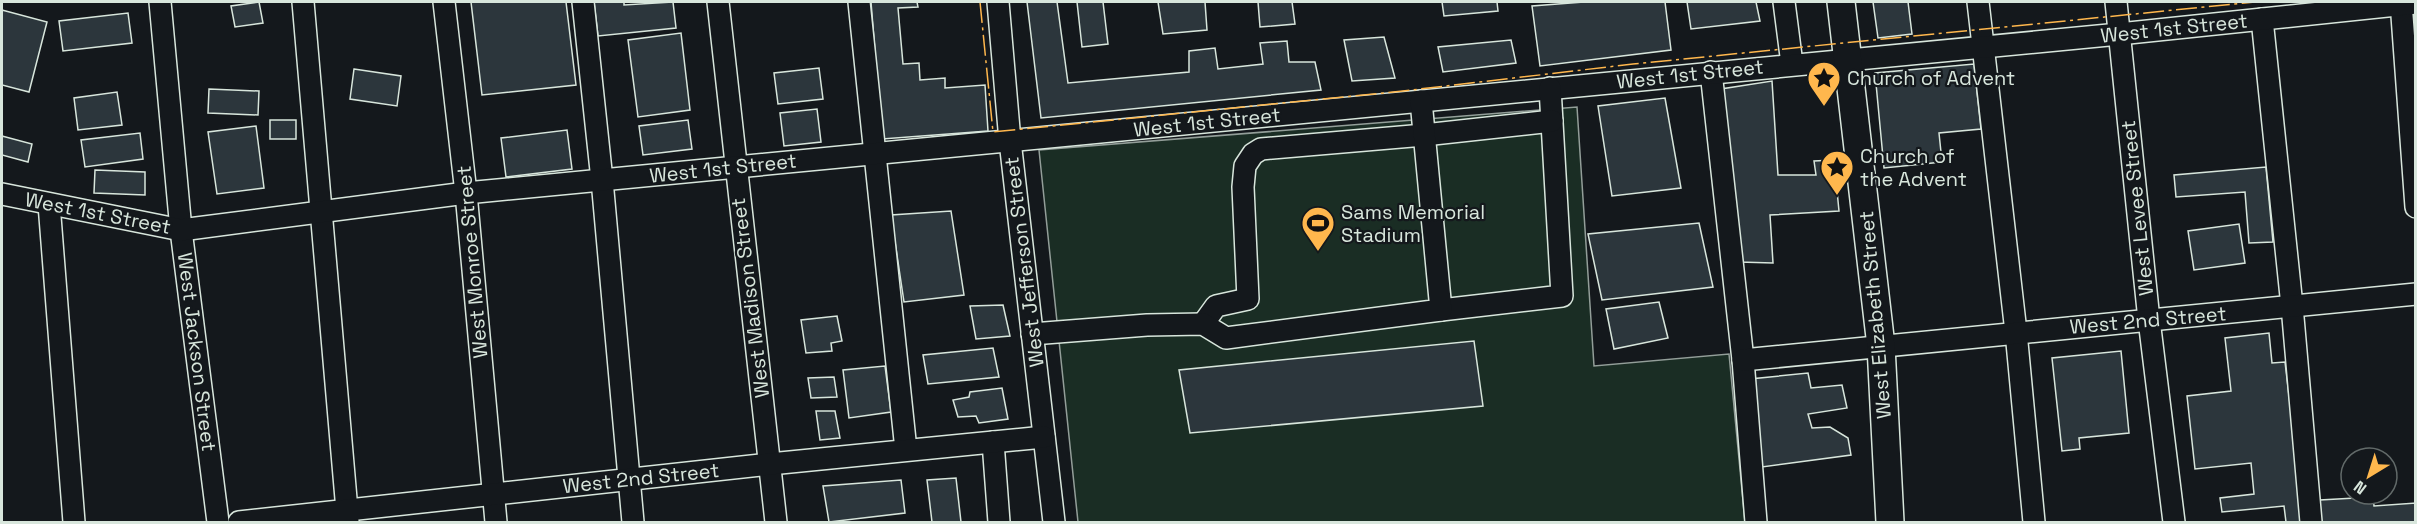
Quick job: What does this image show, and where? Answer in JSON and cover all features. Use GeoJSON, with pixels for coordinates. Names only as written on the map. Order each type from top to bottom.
{"type":"FeatureCollection","features":[{"type":"Feature","properties":{"kind":"main road","name":"West Elizabeth Street"},"geometry":{"type":"LineString","coordinates":[[1841,2],[1881,346],[1890,522]]}},
{"type":"Feature","properties":{"kind":"street","name":"West Jackson Street"},"geometry":{"type":"LineString","coordinates":[[160,2],[181,230],[218,522]]}},
{"type":"Feature","properties":{"kind":"street"},"geometry":{"type":"LineString","coordinates":[[303,2],[347,517]]}},
{"type":"Feature","properties":{"kind":"street","name":"West Monroe Street"},"geometry":{"type":"LineString","coordinates":[[444,2],[466,193],[496,522]]}},
{"type":"Feature","properties":{"kind":"street"},"geometry":{"type":"LineString","coordinates":[[583,2],[603,180],[633,522]]}},
{"type":"Feature","properties":{"kind":"street","name":"West Madison Street"},"geometry":{"type":"LineString","coordinates":[[718,2],[776,522]]}},
{"type":"Feature","properties":{"kind":"street"},"geometry":{"type":"LineString","coordinates":[[859,2],[906,450]]}},
{"type":"Feature","properties":{"kind":"street","name":"West Jefferson Street"},"geometry":{"type":"LineString","coordinates":[[998,2],[1010,141],[1054,522]]}},
{"type":"Feature","properties":{"kind":"street"},"geometry":{"type":"LineString","coordinates":[[1784,2],[1792,64]]}},
{"type":"Feature","properties":{"kind":"street"},"geometry":{"type":"LineString","coordinates":[[1978,2],[2016,333],[2034,522]]}},
{"type":"Feature","properties":{"kind":"street","name":"West Levee Street"},"geometry":{"type":"LineString","coordinates":[[2116,2],[2149,320],[2174,522]]}},
{"type":"Feature","properties":{"kind":"street","name":"West 1st Street"},"geometry":{"type":"LineString","coordinates":[[2,194],[181,230],[466,193],[1849,58],[2119,34],[2406,3]]}},
{"type":"Feature","properties":{"kind":"street"},"geometry":{"type":"LineString","coordinates":[[2406,3],[2411,73],[2415,207]]}},
{"type":"Feature","properties":{"kind":"street"},"geometry":{"type":"LineString","coordinates":[[2262,19],[2292,306],[2311,522]]}},
{"type":"Feature","properties":{"kind":"street"},"geometry":{"type":"LineString","coordinates":[[1711,72],[1743,360],[1756,522]]}},
{"type":"Feature","properties":{"kind":"street"},"geometry":{"type":"LineString","coordinates":[[1032,334],[1147,325],[1203,324],[1226,338],[1562,296],[1550,88]]}},
{"type":"Feature","properties":{"kind":"street"},"geometry":{"type":"LineString","coordinates":[[1421,101],[1441,310]]}},
{"type":"Feature","properties":{"kind":"street"},"geometry":{"type":"LineString","coordinates":[[1203,324],[1216,306],[1248,299],[1243,188],[1245,166],[1253,154],[1261,149],[1551,122]]}},
{"type":"Feature","properties":{"kind":"street"},"geometry":{"type":"LineString","coordinates":[[49,204],[74,522]]}},
{"type":"Feature","properties":{"kind":"street","name":"West 2nd Street"},"geometry":{"type":"LineString","coordinates":[[1743,360],[2415,294]]}},
{"type":"Feature","properties":{"kind":"street","name":"West 2nd Street"},"geometry":{"type":"LineString","coordinates":[[239,522],[347,517],[494,495],[1044,436]]}},
{"type":"Feature","properties":{"kind":"street"},"geometry":{"type":"LineString","coordinates":[[993,442],[999,522]]}},
{"type":"Feature","properties":{"kind":"green space","name":"Sams Memorial Stadium"},"geometry":{"type":"Polygon","coordinates":[[[1577,107],[1594,366],[1729,354],[1745,522],[1078,522],[1039,150],[1577,107]]]}},
{"type":"Feature","properties":{"kind":"building"},"geometry":{"type":"Polygon","coordinates":[[[259,2],[263,23],[235,27],[231,6],[259,2]]]}},
{"type":"Feature","properties":{"kind":"building"},"geometry":{"type":"Polygon","coordinates":[[[471,2],[566,2],[576,85],[482,95],[471,2]]]}},
{"type":"Feature","properties":{"kind":"building"},"geometry":{"type":"Polygon","coordinates":[[[594,2],[624,2],[624,5],[673,2],[676,28],[598,36],[594,2]]]}},
{"type":"Feature","properties":{"kind":"building"},"geometry":{"type":"Polygon","coordinates":[[[871,2],[917,2],[918,7],[898,8],[903,64],[919,63],[920,80],[945,78],[945,88],[985,85],[988,131],[882,139],[871,2]]]}},
{"type":"Feature","properties":{"kind":"building"},"geometry":{"type":"Polygon","coordinates":[[[1027,2],[1057,2],[1068,83],[1189,72],[1189,51],[1215,48],[1218,69],[1263,64],[1260,43],[1287,41],[1289,62],[1315,62],[1321,90],[1041,118],[1027,2]]]}},
{"type":"Feature","properties":{"kind":"building"},"geometry":{"type":"Polygon","coordinates":[[[1077,2],[1103,2],[1108,44],[1082,47],[1077,2]]]}},
{"type":"Feature","properties":{"kind":"building"},"geometry":{"type":"Polygon","coordinates":[[[1158,2],[1205,2],[1207,30],[1163,34],[1158,2]]]}},
{"type":"Feature","properties":{"kind":"building"},"geometry":{"type":"Polygon","coordinates":[[[1258,2],[1292,2],[1295,24],[1260,27],[1258,2]]]}},
{"type":"Feature","properties":{"kind":"building"},"geometry":{"type":"Polygon","coordinates":[[[1442,2],[1497,2],[1498,11],[1444,16],[1442,2]]]}},
{"type":"Feature","properties":{"kind":"building"},"geometry":{"type":"Polygon","coordinates":[[[1584,2],[1665,2],[1671,50],[1540,66],[1532,6],[1584,2]]]}},
{"type":"Feature","properties":{"kind":"building"},"geometry":{"type":"Polygon","coordinates":[[[1687,2],[1756,2],[1760,21],[1691,29],[1687,2]]]}},
{"type":"Feature","properties":{"kind":"building"},"geometry":{"type":"Polygon","coordinates":[[[1873,2],[1908,2],[1912,34],[1878,38],[1873,2]]]}},
{"type":"Feature","properties":{"kind":"building"},"geometry":{"type":"Polygon","coordinates":[[[2,10],[47,22],[29,92],[2,85],[2,10]]]}},
{"type":"Feature","properties":{"kind":"building"},"geometry":{"type":"Polygon","coordinates":[[[128,13],[132,43],[63,51],[59,21],[128,13]]]}},
{"type":"Feature","properties":{"kind":"building"},"geometry":{"type":"Polygon","coordinates":[[[681,33],[690,110],[638,117],[628,40],[681,33]]]}},
{"type":"Feature","properties":{"kind":"building"},"geometry":{"type":"Polygon","coordinates":[[[1384,37],[1395,78],[1352,81],[1344,40],[1384,37]]]}},
{"type":"Feature","properties":{"kind":"building"},"geometry":{"type":"Polygon","coordinates":[[[1511,40],[1516,63],[1443,72],[1438,47],[1511,40]]]}},
{"type":"Feature","properties":{"kind":"building"},"geometry":{"type":"Polygon","coordinates":[[[1974,64],[1981,129],[1939,133],[1942,162],[1884,168],[1875,73],[1974,64]]]}},
{"type":"Feature","properties":{"kind":"building"},"geometry":{"type":"Polygon","coordinates":[[[819,68],[823,99],[778,104],[774,73],[819,68]]]}},
{"type":"Feature","properties":{"kind":"building"},"geometry":{"type":"Polygon","coordinates":[[[354,69],[401,76],[397,106],[350,99],[354,69]]]}},
{"type":"Feature","properties":{"kind":"building","name":"Church of the Advent"},"geometry":{"type":"Polygon","coordinates":[[[1772,81],[1778,175],[1816,175],[1814,161],[1834,160],[1839,211],[1770,215],[1773,263],[1739,262],[1721,89],[1772,81]]]}},
{"type":"Feature","properties":{"kind":"building"},"geometry":{"type":"Polygon","coordinates":[[[209,89],[259,91],[258,115],[208,113],[209,89]]]}},
{"type":"Feature","properties":{"kind":"building"},"geometry":{"type":"Polygon","coordinates":[[[117,92],[122,125],[78,130],[74,98],[117,92]]]}},
{"type":"Feature","properties":{"kind":"building"},"geometry":{"type":"Polygon","coordinates":[[[1665,98],[1681,188],[1612,196],[1598,106],[1665,98]]]}},
{"type":"Feature","properties":{"kind":"building"},"geometry":{"type":"Polygon","coordinates":[[[817,109],[821,142],[784,146],[780,113],[817,109]]]}},
{"type":"Feature","properties":{"kind":"building"},"geometry":{"type":"Polygon","coordinates":[[[270,120],[296,120],[296,139],[270,139],[270,120]]]}},
{"type":"Feature","properties":{"kind":"building"},"geometry":{"type":"Polygon","coordinates":[[[688,120],[692,149],[643,155],[639,126],[688,120]]]}},
{"type":"Feature","properties":{"kind":"building"},"geometry":{"type":"Polygon","coordinates":[[[256,126],[264,188],[217,194],[208,132],[256,126]]]}},
{"type":"Feature","properties":{"kind":"building"},"geometry":{"type":"Polygon","coordinates":[[[567,130],[572,169],[506,177],[501,138],[567,130]]]}},
{"type":"Feature","properties":{"kind":"building"},"geometry":{"type":"Polygon","coordinates":[[[140,133],[143,159],[85,167],[81,140],[140,133]]]}},
{"type":"Feature","properties":{"kind":"building"},"geometry":{"type":"Polygon","coordinates":[[[2,136],[32,144],[28,162],[2,155],[2,136]]]}},
{"type":"Feature","properties":{"kind":"building"},"geometry":{"type":"Polygon","coordinates":[[[2266,167],[2273,242],[2249,243],[2245,192],[2176,197],[2174,175],[2266,167]]]}},
{"type":"Feature","properties":{"kind":"building"},"geometry":{"type":"Polygon","coordinates":[[[95,170],[145,172],[145,195],[94,193],[95,170]]]}},
{"type":"Feature","properties":{"kind":"building"},"geometry":{"type":"Polygon","coordinates":[[[951,211],[964,295],[904,302],[891,215],[951,211]]]}},
{"type":"Feature","properties":{"kind":"building"},"geometry":{"type":"Polygon","coordinates":[[[1699,223],[1713,287],[1602,300],[1588,234],[1699,223]]]}},
{"type":"Feature","properties":{"kind":"building"},"geometry":{"type":"Polygon","coordinates":[[[2239,224],[2245,263],[2194,270],[2188,231],[2239,224]]]}},
{"type":"Feature","properties":{"kind":"building"},"geometry":{"type":"Polygon","coordinates":[[[1659,302],[1668,338],[1614,349],[1606,309],[1659,302]]]}},
{"type":"Feature","properties":{"kind":"building"},"geometry":{"type":"Polygon","coordinates":[[[1003,305],[1010,336],[976,339],[970,306],[1003,305]]]}},
{"type":"Feature","properties":{"kind":"building"},"geometry":{"type":"Polygon","coordinates":[[[837,316],[842,341],[831,343],[832,351],[806,353],[801,320],[837,316]]]}},
{"type":"Feature","properties":{"kind":"building"},"geometry":{"type":"Polygon","coordinates":[[[2269,333],[2272,363],[2285,362],[2304,522],[2286,522],[2284,506],[2222,512],[2220,498],[2254,494],[2251,463],[2195,469],[2187,396],[2231,391],[2225,338],[2269,333]]]}},
{"type":"Feature","properties":{"kind":"building"},"geometry":{"type":"Polygon","coordinates":[[[1474,341],[1483,406],[1190,433],[1179,370],[1474,341]]]}},
{"type":"Feature","properties":{"kind":"building"},"geometry":{"type":"Polygon","coordinates":[[[993,348],[999,377],[928,384],[923,355],[993,348]]]}},
{"type":"Feature","properties":{"kind":"building"},"geometry":{"type":"Polygon","coordinates":[[[2121,351],[2129,433],[2079,438],[2080,449],[2062,451],[2052,358],[2121,351]]]}},
{"type":"Feature","properties":{"kind":"building"},"geometry":{"type":"Polygon","coordinates":[[[885,366],[891,412],[849,418],[843,370],[885,366]]]}},
{"type":"Feature","properties":{"kind":"building"},"geometry":{"type":"Polygon","coordinates":[[[1808,373],[1811,388],[1842,385],[1847,408],[1808,414],[1812,428],[1830,427],[1848,438],[1851,455],[1762,467],[1750,379],[1808,373]]]}},
{"type":"Feature","properties":{"kind":"building"},"geometry":{"type":"Polygon","coordinates":[[[834,377],[837,397],[811,398],[808,378],[834,377]]]}},
{"type":"Feature","properties":{"kind":"building"},"geometry":{"type":"Polygon","coordinates":[[[1002,388],[1008,419],[979,423],[976,416],[958,417],[953,400],[969,397],[970,392],[1002,388]]]}},
{"type":"Feature","properties":{"kind":"building"},"geometry":{"type":"Polygon","coordinates":[[[816,411],[835,411],[840,438],[820,440],[816,411]]]}},
{"type":"Feature","properties":{"kind":"building"},"geometry":{"type":"Polygon","coordinates":[[[956,478],[961,522],[932,522],[927,480],[956,478]]]}},
{"type":"Feature","properties":{"kind":"building"},"geometry":{"type":"Polygon","coordinates":[[[901,480],[905,513],[829,522],[823,486],[901,480]]]}},
{"type":"Feature","properties":{"kind":"building"},"geometry":{"type":"Polygon","coordinates":[[[2339,499],[2339,506],[2399,506],[2416,503],[2416,522],[2321,522],[2320,500],[2339,499]]]}},
{"type":"Feature","properties":{"kind":"power"},"geometry":{"type":"LineString","coordinates":[[980,2],[993,132],[1403,91],[1633,64],[2255,2]]}},
{"type":"Feature","properties":{"kind":"place","name":"Church of Advent"},"geometry":{"type":"Point","coordinates":[1824,107]}},
{"type":"Feature","properties":{"kind":"place","name":"Church of the Advent"},"geometry":{"type":"Point","coordinates":[1837,196]}},
{"type":"Feature","properties":{"kind":"place","name":"Sams Memorial Stadium"},"geometry":{"type":"Point","coordinates":[1318,252]}}]}
